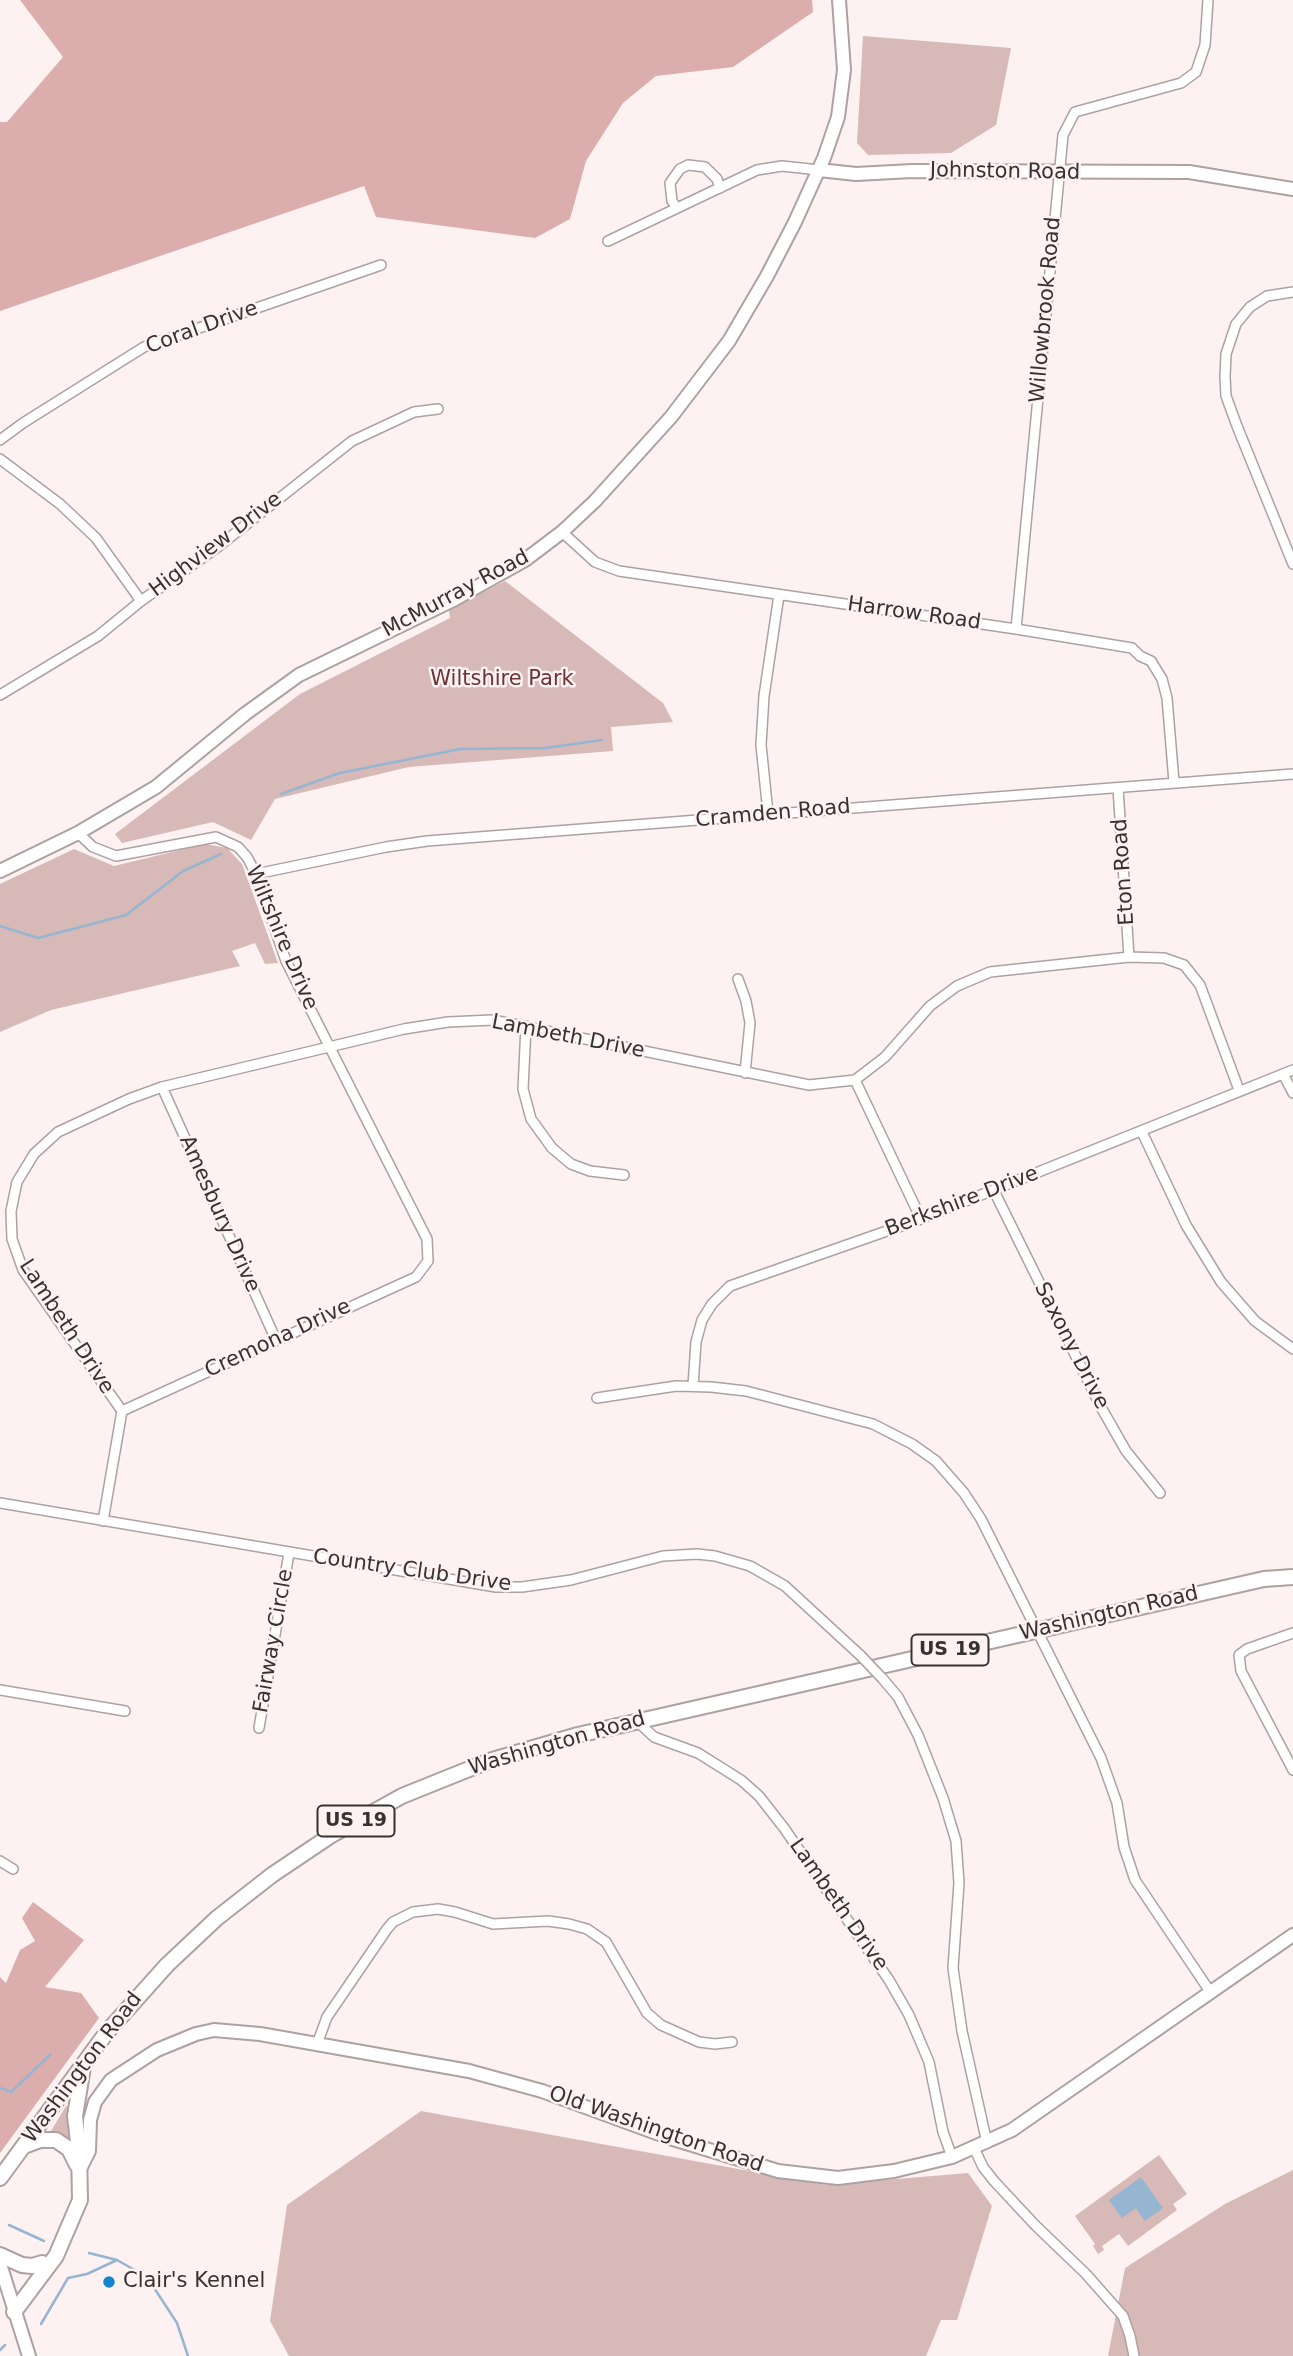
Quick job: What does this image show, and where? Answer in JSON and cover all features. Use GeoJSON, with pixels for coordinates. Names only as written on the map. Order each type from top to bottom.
{"type":"FeatureCollection","features":[{"type":"Feature","properties":{"kind":"main road","name":"Washington Road"},"geometry":{"type":"LineString","coordinates":[[1264,1579],[1293,1567]]}},
{"type":"Feature","properties":{"kind":"main road","name":"Washington Road"},"geometry":{"type":"LineString","coordinates":[[0,2178],[125,2010],[189,1944],[272,1875],[330,1836],[402,1796],[477,1765],[530,1748],[637,1721],[1264,1579],[1293,1577]]}},
{"type":"Feature","properties":{"kind":"main road"},"geometry":{"type":"LineString","coordinates":[[15,2312],[57,2256],[59,2245],[72,2222],[79,2200],[75,2107],[83,2063]]}},
{"type":"Feature","properties":{"kind":"main road"},"geometry":{"type":"LineString","coordinates":[[23,2147],[46,2139],[61,2142],[74,2156],[79,2171]]}},
{"type":"Feature","properties":{"kind":"main road"},"geometry":{"type":"LineString","coordinates":[[15,2312],[29,2281],[49,2252],[59,2245]]}},
{"type":"Feature","properties":{"kind":"main road"},"geometry":{"type":"LineString","coordinates":[[0,2255],[22,2265],[42,2263]]}},
{"type":"Feature","properties":{"kind":"street","name":"McMurray Road"},"geometry":{"type":"LineString","coordinates":[[0,871],[78,833],[156,787],[245,714],[299,675],[504,573],[562,532],[595,501],[664,426],[729,341],[767,276],[819,170],[833,134],[841,100],[844,57],[839,0]]}},
{"type":"Feature","properties":{"kind":"street","name":"Willowbrook Road"},"geometry":{"type":"LineString","coordinates":[[1016,629],[1063,135],[1074,112],[1181,83],[1196,72],[1205,45],[1208,0]]}},
{"type":"Feature","properties":{"kind":"street"},"geometry":{"type":"LineString","coordinates":[[677,208],[669,192],[670,183],[680,169],[688,165],[705,167],[718,179],[720,188]]}},
{"type":"Feature","properties":{"kind":"street","name":"Johnston Road"},"geometry":{"type":"LineString","coordinates":[[608,241],[757,170],[782,166],[856,174],[912,171],[1189,172],[1293,189]]}},
{"type":"Feature","properties":{"kind":"street","name":"Coral Drive"},"geometry":{"type":"LineString","coordinates":[[0,440],[144,347],[381,265]]}},
{"type":"Feature","properties":{"kind":"street"},"geometry":{"type":"LineString","coordinates":[[1293,292],[1267,296],[1250,307],[1236,324],[1226,354],[1225,377],[1226,396],[1293,564]]}},
{"type":"Feature","properties":{"kind":"street","name":"Highview Drive"},"geometry":{"type":"LineString","coordinates":[[0,695],[98,636],[141,601],[219,546],[352,441],[414,412],[438,409]]}},
{"type":"Feature","properties":{"kind":"street"},"geometry":{"type":"LineString","coordinates":[[0,459],[60,504],[96,538],[141,601]]}},
{"type":"Feature","properties":{"kind":"street","name":"Harrow Road"},"geometry":{"type":"LineString","coordinates":[[562,532],[595,562],[619,571],[1132,648],[1151,662],[1162,679],[1167,698],[1174,782]]}},
{"type":"Feature","properties":{"kind":"street"},"geometry":{"type":"LineString","coordinates":[[768,813],[761,745],[764,696],[779,595]]}},
{"type":"Feature","properties":{"kind":"street","name":"Cramden Road"},"geometry":{"type":"LineString","coordinates":[[256,874],[427,841],[1293,774]]}},
{"type":"Feature","properties":{"kind":"street","name":"Eton Road"},"geometry":{"type":"LineString","coordinates":[[1118,788],[1129,957]]}},
{"type":"Feature","properties":{"kind":"street","name":"Wiltshire Drive"},"geometry":{"type":"LineString","coordinates":[[78,833],[93,847],[116,856],[216,837],[238,848],[247,856],[256,874],[286,961],[427,1239],[429,1261]]}},
{"type":"Feature","properties":{"kind":"street"},"geometry":{"type":"LineString","coordinates":[[921,1219],[855,1080],[885,1057],[930,1006],[957,986],[990,971],[1129,957],[1164,958],[1184,965],[1200,985],[1239,1090]]}},
{"type":"Feature","properties":{"kind":"street"},"geometry":{"type":"LineString","coordinates":[[737,979],[746,1001],[750,1023],[745,1073]]}},
{"type":"Feature","properties":{"kind":"street","name":"Lambeth Drive"},"geometry":{"type":"LineString","coordinates":[[103,1521],[122,1411],[23,1270],[12,1239],[10,1211],[17,1182],[34,1154],[58,1132],[162,1087],[404,1029],[448,1022],[492,1020],[809,1085],[855,1080]]}},
{"type":"Feature","properties":{"kind":"street"},"geometry":{"type":"LineString","coordinates":[[526,1026],[523,1089],[531,1119],[552,1148],[571,1164],[590,1171],[624,1175]]}},
{"type":"Feature","properties":{"kind":"street","name":"Berkshire Drive"},"geometry":{"type":"LineString","coordinates":[[693,1386],[696,1342],[702,1320],[712,1304],[730,1286],[994,1191],[1293,1070]]}},
{"type":"Feature","properties":{"kind":"street"},"geometry":{"type":"LineString","coordinates":[[1283,1074],[1293,1093]]}},
{"type":"Feature","properties":{"kind":"street","name":"Amesbury Drive"},"geometry":{"type":"LineString","coordinates":[[162,1087],[276,1340]]}},
{"type":"Feature","properties":{"kind":"street"},"geometry":{"type":"LineString","coordinates":[[1142,1132],[1186,1224],[1221,1282],[1255,1321],[1293,1349]]}},
{"type":"Feature","properties":{"kind":"street","name":"Saxony Drive"},"geometry":{"type":"LineString","coordinates":[[994,1191],[1108,1419],[1126,1451],[1160,1493]]}},
{"type":"Feature","properties":{"kind":"street","name":"Cremona Drive"},"geometry":{"type":"LineString","coordinates":[[122,1411],[416,1277],[429,1261]]}},
{"type":"Feature","properties":{"kind":"street"},"geometry":{"type":"LineString","coordinates":[[597,1398],[661,1387],[693,1386],[746,1391],[862,1420],[883,1428],[919,1448],[945,1470],[973,1506],[1108,1774],[1117,1803],[1127,1859],[1135,1880],[1211,1993]]}},
{"type":"Feature","properties":{"kind":"street","name":"Country Club Drive"},"geometry":{"type":"LineString","coordinates":[[0,1503],[496,1587],[522,1587],[571,1580],[663,1556],[697,1554],[750,1566],[777,1581],[812,1609],[861,1656],[898,1697],[918,1735],[943,1798],[956,1841],[959,1883],[953,1968],[962,2031],[987,2143]]}},
{"type":"Feature","properties":{"kind":"street","name":"Fairway Circle"},"geometry":{"type":"LineString","coordinates":[[259,1728],[289,1553]]}},
{"type":"Feature","properties":{"kind":"street"},"geometry":{"type":"LineString","coordinates":[[1293,1633],[1247,1649],[1239,1656],[1241,1671],[1293,1770]]}},
{"type":"Feature","properties":{"kind":"street"},"geometry":{"type":"LineString","coordinates":[[0,1690],[125,1711]]}},
{"type":"Feature","properties":{"kind":"street","name":"Lambeth Drive"},"geometry":{"type":"LineString","coordinates":[[637,1721],[653,1737],[698,1753],[734,1775],[760,1796],[784,1828],[889,1980],[909,2015],[929,2062],[943,2132],[952,2157]]}},
{"type":"Feature","properties":{"kind":"street"},"geometry":{"type":"LineString","coordinates":[[0,1861],[13,1869]]}},
{"type":"Feature","properties":{"kind":"street"},"geometry":{"type":"LineString","coordinates":[[317,2044],[327,2017],[393,1922],[413,1912],[438,1909],[494,1924],[548,1921],[587,1929],[606,1942],[647,2012],[661,2025],[699,2042],[732,2042]]}},
{"type":"Feature","properties":{"kind":"street","name":"Old Washington Road"},"geometry":{"type":"LineString","coordinates":[[79,2171],[89,2151],[90,2120],[100,2094],[117,2074],[142,2058],[187,2037],[214,2031],[260,2034],[426,2062],[506,2080],[673,2139],[778,2171],[838,2178],[894,2171],[952,2157],[1012,2130],[1293,1935]]}},
{"type":"Feature","properties":{"kind":"street"},"geometry":{"type":"LineString","coordinates":[[974,2148],[983,2167],[994,2181],[1086,2274],[1123,2316],[1134,2356]]}},
{"type":"Feature","properties":{"kind":"street"},"geometry":{"type":"LineString","coordinates":[[0,2264],[29,2356]]}},
{"type":"Feature","properties":{"kind":"green space"},"geometry":{"type":"Polygon","coordinates":[[[863,36],[1011,48],[996,125],[951,153],[868,155],[857,143],[863,36]]]}},
{"type":"Feature","properties":{"kind":"green space","name":"Wiltshire Park"},"geometry":{"type":"Polygon","coordinates":[[[505,581],[663,703],[673,722],[611,727],[613,751],[409,767],[275,799],[251,840],[213,822],[122,843],[115,834],[300,694],[450,618],[449,610],[505,581]]]}},
{"type":"Feature","properties":{"kind":"green space"},"geometry":{"type":"Polygon","coordinates":[[[205,844],[227,848],[242,864],[278,963],[265,964],[255,943],[232,951],[240,966],[51,1010],[0,1032],[0,884],[74,849],[114,866],[205,844]]]}},
{"type":"Feature","properties":{"kind":"green space"},"geometry":{"type":"Polygon","coordinates":[[[66,2106],[69,2107],[68,2138],[51,2131],[66,2106]]]}},
{"type":"Feature","properties":{"kind":"green space"},"geometry":{"type":"Polygon","coordinates":[[[421,2111],[826,2185],[968,2173],[992,2206],[957,2320],[941,2320],[926,2356],[289,2356],[270,2321],[287,2205],[421,2111]]]}},
{"type":"Feature","properties":{"kind":"green space"},"geometry":{"type":"Polygon","coordinates":[[[1159,2155],[1187,2194],[1173,2204],[1177,2210],[1128,2246],[1119,2234],[1102,2246],[1104,2250],[1098,2254],[1093,2246],[1095,2244],[1075,2216],[1159,2155]]]}},
{"type":"Feature","properties":{"kind":"green space"},"geometry":{"type":"Polygon","coordinates":[[[1293,2170],[1293,2356],[1108,2356],[1125,2268],[1225,2204],[1293,2170]]]}},
{"type":"Feature","properties":{"kind":"shaded area"},"geometry":{"type":"Polygon","coordinates":[[[20,0],[812,0],[813,12],[733,67],[656,76],[623,103],[586,161],[570,219],[535,238],[376,217],[364,186],[0,311],[0,122],[7,122],[63,57],[20,0]]]}},
{"type":"Feature","properties":{"kind":"shaded area"},"geometry":{"type":"Polygon","coordinates":[[[33,1902],[84,1940],[45,1987],[81,1993],[99,2018],[0,2153],[0,1977],[6,1983],[20,1950],[35,1941],[22,1918],[33,1902]]]}},
{"type":"Feature","properties":{"kind":"water"},"geometry":{"type":"Polygon","coordinates":[[[1141,2177],[1163,2208],[1145,2221],[1136,2208],[1122,2218],[1109,2200],[1141,2177]]]}},
{"type":"Feature","properties":{"kind":"waterway"},"geometry":{"type":"LineString","coordinates":[[281,794],[340,773],[460,749],[545,748],[602,740]]}},
{"type":"Feature","properties":{"kind":"waterway"},"geometry":{"type":"LineString","coordinates":[[0,926],[38,938],[126,915],[183,871],[221,854]]}},
{"type":"Feature","properties":{"kind":"waterway"},"geometry":{"type":"LineString","coordinates":[[0,2088],[11,2092],[51,2054]]}},
{"type":"Feature","properties":{"kind":"waterway"},"geometry":{"type":"LineString","coordinates":[[9,2225],[44,2241]]}},
{"type":"Feature","properties":{"kind":"waterway"},"geometry":{"type":"LineString","coordinates":[[89,2253],[117,2260],[147,2277],[177,2323],[188,2356]]}},
{"type":"Feature","properties":{"kind":"waterway"},"geometry":{"type":"LineString","coordinates":[[41,2324],[68,2278],[87,2274],[117,2260]]}},
{"type":"Feature","properties":{"kind":"waterway"},"geometry":{"type":"LineString","coordinates":[[0,2350],[5,2345]]}},
{"type":"Feature","properties":{"kind":"place","name":"Clair's Kennel"},"geometry":{"type":"Point","coordinates":[109,2282]}}]}
